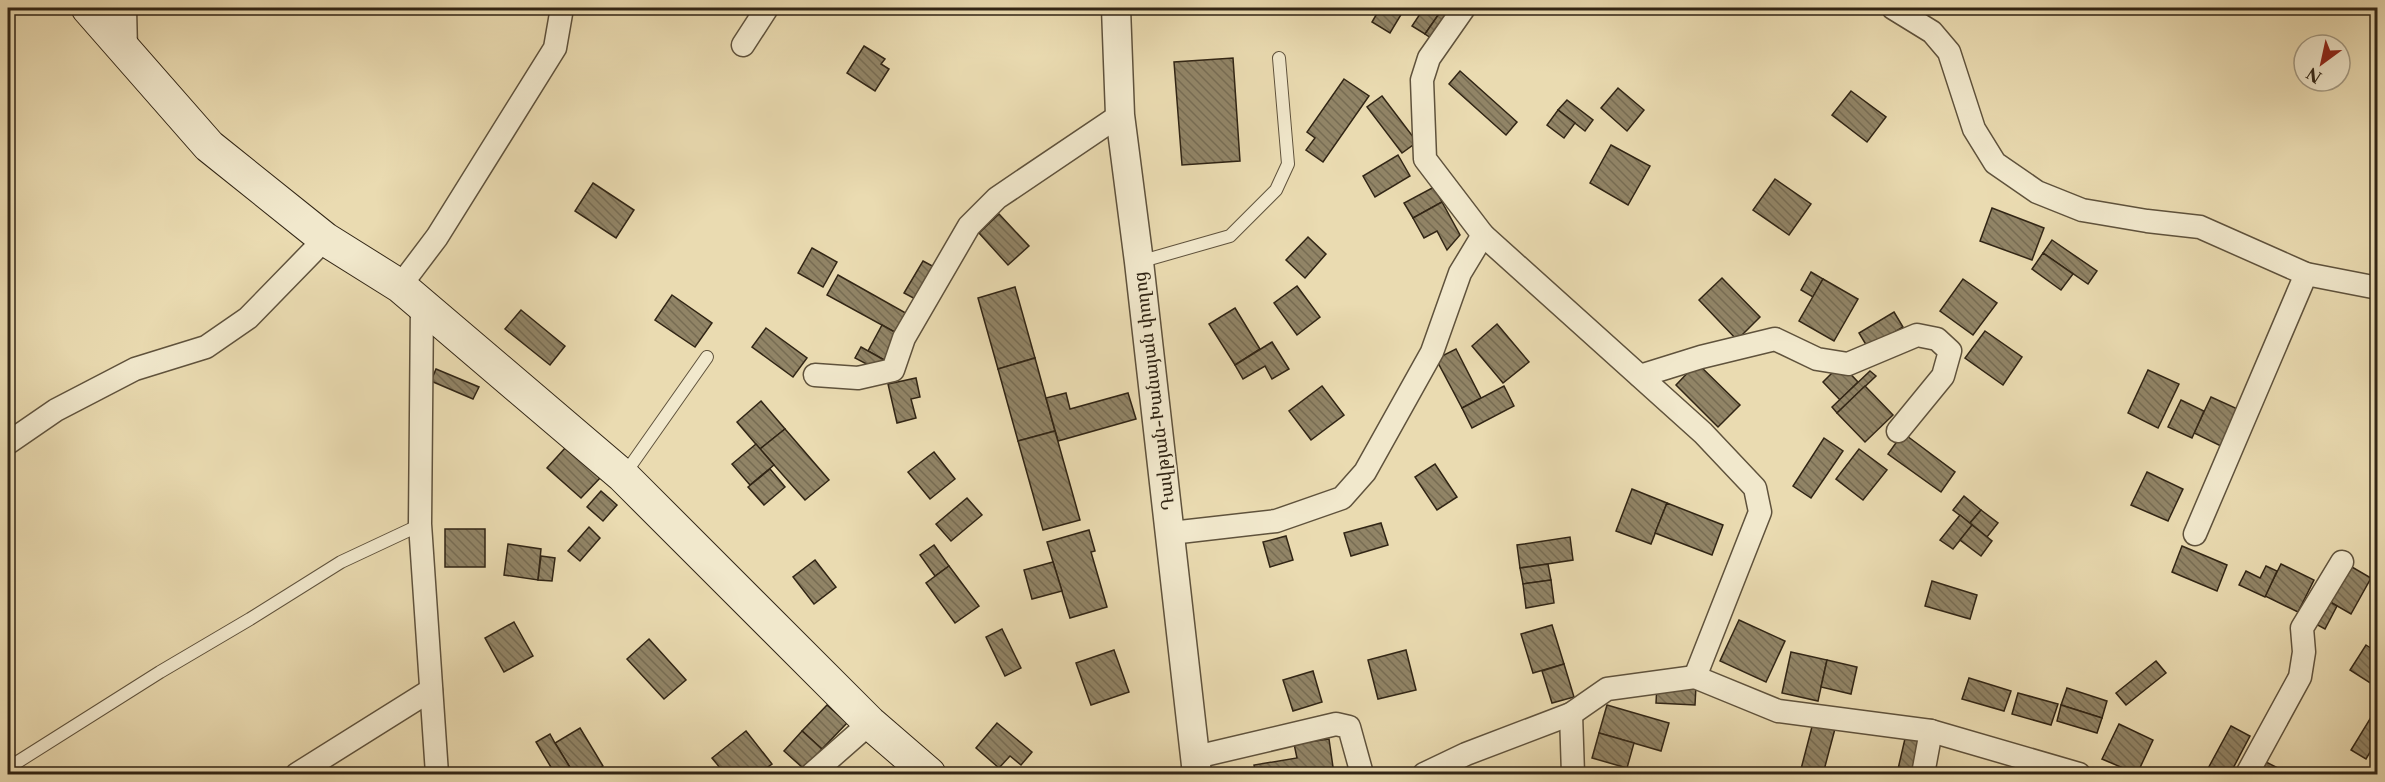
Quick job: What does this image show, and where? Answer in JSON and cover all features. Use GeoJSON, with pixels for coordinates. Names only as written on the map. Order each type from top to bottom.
{"type":"FeatureCollection","features":[{"type":"Feature","properties":{"kind":"main road"},"geometry":{"type":"LineString","coordinates":[[88,8],[209,146],[325,238],[411,295],[623,476],[870,723],[929,774]]}},
{"type":"Feature","properties":{"kind":"street"},"geometry":{"type":"LineString","coordinates":[[125,8],[126,51]]}},
{"type":"Feature","properties":{"kind":"street"},"geometry":{"type":"LineString","coordinates":[[437,774],[420,525],[411,295],[437,237],[555,48],[562,8]]}},
{"type":"Feature","properties":{"kind":"street"},"geometry":{"type":"LineString","coordinates":[[743,45],[767,8]]}},
{"type":"Feature","properties":{"kind":"street","name":"Դավթյան-Խանայան փողոց"},"geometry":{"type":"LineString","coordinates":[[1116,8],[1120,115],[1140,262],[1196,766]]}},
{"type":"Feature","properties":{"kind":"street"},"geometry":{"type":"LineString","coordinates":[[1464,8],[1429,58],[1422,80],[1425,159],[1483,235],[1703,433],[1755,488],[1760,512],[1695,677]]}},
{"type":"Feature","properties":{"kind":"street"},"geometry":{"type":"LineString","coordinates":[[1893,8],[1932,32],[1949,52],[1974,129],[1995,163],[2037,192],[2082,210],[2200,227],[2306,274],[2378,288]]}},
{"type":"Feature","properties":{"kind":"street"},"geometry":{"type":"LineString","coordinates":[[815,375],[858,378],[893,370],[904,338],[969,226],[997,198],[1120,115]]}},
{"type":"Feature","properties":{"kind":"street"},"geometry":{"type":"LineString","coordinates":[[1171,533],[1276,521],[1342,498],[1365,472],[1432,352],[1460,273],[1483,235]]}},
{"type":"Feature","properties":{"kind":"street"},"geometry":{"type":"LineString","coordinates":[[8,442],[56,410],[135,369],[206,347],[248,318],[325,238]]}},
{"type":"Feature","properties":{"kind":"street"},"geometry":{"type":"LineString","coordinates":[[2195,534],[2306,274]]}},
{"type":"Feature","properties":{"kind":"street"},"geometry":{"type":"LineString","coordinates":[[1640,376],[1701,357],[1774,339],[1817,359],[1848,364],[1917,335],[1936,339],[1950,351],[1943,376],[1898,431]]}},
{"type":"Feature","properties":{"kind":"street"},"geometry":{"type":"LineString","coordinates":[[2247,774],[2300,677],[2304,652],[2301,628],[2342,561]]}},
{"type":"Feature","properties":{"kind":"street"},"geometry":{"type":"LineString","coordinates":[[1424,774],[1466,754],[1571,714],[1606,689],[1695,677],[1778,711],[1931,731],[2079,774]]}},
{"type":"Feature","properties":{"kind":"street"},"geometry":{"type":"LineString","coordinates":[[297,774],[431,690]]}},
{"type":"Feature","properties":{"kind":"street"},"geometry":{"type":"LineString","coordinates":[[1571,714],[1573,774]]}},
{"type":"Feature","properties":{"kind":"street"},"geometry":{"type":"LineString","coordinates":[[812,774],[870,723]]}},
{"type":"Feature","properties":{"kind":"street"},"geometry":{"type":"LineString","coordinates":[[1196,766],[1336,724],[1348,726],[1362,774]]}},
{"type":"Feature","properties":{"kind":"street"},"geometry":{"type":"LineString","coordinates":[[1923,774],[1931,731]]}},
{"type":"Feature","properties":{"kind":"lane"},"geometry":{"type":"LineString","coordinates":[[1140,262],[1230,236],[1276,190],[1288,164],[1279,58]]}},
{"type":"Feature","properties":{"kind":"lane"},"geometry":{"type":"LineString","coordinates":[[623,476],[707,357]]}},
{"type":"Feature","properties":{"kind":"lane"},"geometry":{"type":"LineString","coordinates":[[8,768],[341,562],[420,525]]}},
{"type":"Feature","properties":{"kind":"building"},"geometry":{"type":"Polygon","coordinates":[[[1375,8],[1405,8],[1390,33],[1372,22],[1379,10],[1375,8]]]}},
{"type":"Feature","properties":{"kind":"building"},"geometry":{"type":"Polygon","coordinates":[[[1424,8],[1443,8],[1425,34],[1412,26],[1424,8]]]}},
{"type":"Feature","properties":{"kind":"building"},"geometry":{"type":"Polygon","coordinates":[[[1443,8],[1452,14],[1434,40],[1425,34],[1443,8]]]}},
{"type":"Feature","properties":{"kind":"building"},"geometry":{"type":"Polygon","coordinates":[[[864,46],[885,59],[881,64],[889,69],[875,91],[847,73],[864,46]]]}},
{"type":"Feature","properties":{"kind":"building"},"geometry":{"type":"Polygon","coordinates":[[[1233,58],[1240,161],[1182,165],[1174,62],[1233,58]]]}},
{"type":"Feature","properties":{"kind":"building"},"geometry":{"type":"Polygon","coordinates":[[[1460,71],[1517,122],[1506,135],[1449,84],[1460,71]]]}},
{"type":"Feature","properties":{"kind":"building"},"geometry":{"type":"Polygon","coordinates":[[[1344,79],[1369,96],[1323,162],[1306,150],[1315,138],[1307,132],[1344,79]]]}},
{"type":"Feature","properties":{"kind":"building"},"geometry":{"type":"Polygon","coordinates":[[[1618,88],[1644,110],[1627,131],[1601,108],[1618,88]]]}},
{"type":"Feature","properties":{"kind":"building"},"geometry":{"type":"Polygon","coordinates":[[[1851,91],[1886,117],[1867,142],[1832,115],[1851,91]]]}},
{"type":"Feature","properties":{"kind":"building"},"geometry":{"type":"Polygon","coordinates":[[[1382,96],[1417,142],[1402,153],[1367,107],[1382,96]]]}},
{"type":"Feature","properties":{"kind":"building"},"geometry":{"type":"Polygon","coordinates":[[[1567,100],[1593,120],[1585,131],[1558,110],[1567,100]]]}},
{"type":"Feature","properties":{"kind":"building"},"geometry":{"type":"Polygon","coordinates":[[[1558,110],[1575,123],[1564,138],[1547,125],[1558,110]]]}},
{"type":"Feature","properties":{"kind":"building"},"geometry":{"type":"Polygon","coordinates":[[[1611,145],[1650,166],[1628,205],[1590,183],[1611,145]]]}},
{"type":"Feature","properties":{"kind":"building"},"geometry":{"type":"Polygon","coordinates":[[[1398,155],[1410,176],[1375,197],[1363,176],[1398,155]]]}},
{"type":"Feature","properties":{"kind":"building"},"geometry":{"type":"Polygon","coordinates":[[[1775,179],[1811,204],[1789,235],[1753,210],[1775,179]]]}},
{"type":"Feature","properties":{"kind":"building"},"geometry":{"type":"Polygon","coordinates":[[[593,183],[634,210],[616,238],[575,211],[593,183]]]}},
{"type":"Feature","properties":{"kind":"building"},"geometry":{"type":"Polygon","coordinates":[[[1434,187],[1442,202],[1413,218],[1404,203],[1434,187]]]}},
{"type":"Feature","properties":{"kind":"building"},"geometry":{"type":"Polygon","coordinates":[[[1442,202],[1460,235],[1447,250],[1437,231],[1424,238],[1413,218],[1442,202]]]}},
{"type":"Feature","properties":{"kind":"building"},"geometry":{"type":"Polygon","coordinates":[[[1992,208],[2044,228],[2032,260],[1980,241],[1992,208]]]}},
{"type":"Feature","properties":{"kind":"building"},"geometry":{"type":"Polygon","coordinates":[[[999,214],[1029,246],[1008,265],[979,233],[999,214]]]}},
{"type":"Feature","properties":{"kind":"building"},"geometry":{"type":"Polygon","coordinates":[[[1308,237],[1326,254],[1305,278],[1286,260],[1308,237]]]}},
{"type":"Feature","properties":{"kind":"building"},"geometry":{"type":"Polygon","coordinates":[[[2052,240],[2097,271],[2088,284],[2043,253],[2052,240]]]}},
{"type":"Feature","properties":{"kind":"building"},"geometry":{"type":"Polygon","coordinates":[[[812,248],[837,262],[823,287],[798,273],[812,248]]]}},
{"type":"Feature","properties":{"kind":"building"},"geometry":{"type":"Polygon","coordinates":[[[2043,253],[2073,274],[2061,290],[2032,269],[2043,253]]]}},
{"type":"Feature","properties":{"kind":"building"},"geometry":{"type":"Polygon","coordinates":[[[923,261],[938,269],[919,301],[904,293],[923,261]]]}},
{"type":"Feature","properties":{"kind":"building"},"geometry":{"type":"Polygon","coordinates":[[[1811,272],[1823,279],[1813,297],[1801,290],[1811,272]]]}},
{"type":"Feature","properties":{"kind":"building"},"geometry":{"type":"Polygon","coordinates":[[[838,275],[911,316],[900,335],[827,295],[838,275]]]}},
{"type":"Feature","properties":{"kind":"building"},"geometry":{"type":"Polygon","coordinates":[[[1722,278],[1760,317],[1737,340],[1699,300],[1722,278]]]}},
{"type":"Feature","properties":{"kind":"building"},"geometry":{"type":"Polygon","coordinates":[[[1823,279],[1858,299],[1834,341],[1799,321],[1823,279]]]}},
{"type":"Feature","properties":{"kind":"building"},"geometry":{"type":"Polygon","coordinates":[[[1963,279],[1997,303],[1973,335],[1940,311],[1963,279]]]}},
{"type":"Feature","properties":{"kind":"building"},"geometry":{"type":"Polygon","coordinates":[[[1297,286],[1320,317],[1297,335],[1274,303],[1297,286]]]}},
{"type":"Feature","properties":{"kind":"building"},"geometry":{"type":"Polygon","coordinates":[[[1015,287],[1035,358],[998,369],[978,298],[1015,287]]]}},
{"type":"Feature","properties":{"kind":"building"},"geometry":{"type":"Polygon","coordinates":[[[672,295],[712,323],[695,347],[655,320],[672,295]]]}},
{"type":"Feature","properties":{"kind":"building"},"geometry":{"type":"Polygon","coordinates":[[[1235,308],[1260,349],[1235,365],[1209,324],[1235,308]]]}},
{"type":"Feature","properties":{"kind":"building"},"geometry":{"type":"Polygon","coordinates":[[[521,310],[565,346],[550,365],[505,329],[521,310]]]}},
{"type":"Feature","properties":{"kind":"building"},"geometry":{"type":"Polygon","coordinates":[[[1894,312],[1903,327],[1868,348],[1859,333],[1894,312]]]}},
{"type":"Feature","properties":{"kind":"building"},"geometry":{"type":"Polygon","coordinates":[[[1497,324],[1529,362],[1503,383],[1472,346],[1497,324]]]}},
{"type":"Feature","properties":{"kind":"building"},"geometry":{"type":"Polygon","coordinates":[[[882,325],[900,335],[886,361],[868,351],[882,325]]]}},
{"type":"Feature","properties":{"kind":"building"},"geometry":{"type":"Polygon","coordinates":[[[766,328],[807,358],[793,377],[752,347],[766,328]]]}},
{"type":"Feature","properties":{"kind":"building"},"geometry":{"type":"Polygon","coordinates":[[[1985,331],[2022,357],[2003,385],[1965,358],[1985,331]]]}},
{"type":"Feature","properties":{"kind":"building"},"geometry":{"type":"Polygon","coordinates":[[[1272,342],[1289,369],[1272,379],[1265,366],[1243,379],[1235,365],[1272,342]]]}},
{"type":"Feature","properties":{"kind":"building"},"geometry":{"type":"Polygon","coordinates":[[[861,347],[886,361],[880,371],[855,358],[861,347]]]}},
{"type":"Feature","properties":{"kind":"building"},"geometry":{"type":"Polygon","coordinates":[[[1456,349],[1481,398],[1462,408],[1436,359],[1456,349]]]}},
{"type":"Feature","properties":{"kind":"building"},"geometry":{"type":"Polygon","coordinates":[[[1035,358],[1055,431],[1018,441],[998,369],[1035,358]]]}},
{"type":"Feature","properties":{"kind":"building"},"geometry":{"type":"Polygon","coordinates":[[[1697,363],[1740,405],[1718,427],[1676,385],[1697,363]]]}},
{"type":"Feature","properties":{"kind":"building"},"geometry":{"type":"Polygon","coordinates":[[[1841,364],[1858,382],[1840,400],[1823,382],[1841,364]]]}},
{"type":"Feature","properties":{"kind":"building"},"geometry":{"type":"Polygon","coordinates":[[[436,369],[479,387],[473,399],[431,381],[436,369]]]}},
{"type":"Feature","properties":{"kind":"building"},"geometry":{"type":"Polygon","coordinates":[[[2148,370],[2179,384],[2158,428],[2128,413],[2148,370]]]}},
{"type":"Feature","properties":{"kind":"building"},"geometry":{"type":"Polygon","coordinates":[[[1870,371],[1876,376],[1837,413],[1832,407],[1870,371]]]}},
{"type":"Feature","properties":{"kind":"building"},"geometry":{"type":"Polygon","coordinates":[[[916,378],[920,397],[911,399],[916,418],[897,423],[888,384],[916,378]]]}},
{"type":"Feature","properties":{"kind":"building"},"geometry":{"type":"Polygon","coordinates":[[[1322,386],[1344,415],[1311,440],[1289,411],[1322,386]]]}},
{"type":"Feature","properties":{"kind":"building"},"geometry":{"type":"Polygon","coordinates":[[[1504,386],[1514,406],[1472,428],[1462,408],[1504,386]]]}},
{"type":"Feature","properties":{"kind":"building"},"geometry":{"type":"Polygon","coordinates":[[[1865,386],[1893,415],[1865,442],[1837,413],[1865,386]]]}},
{"type":"Feature","properties":{"kind":"building"},"geometry":{"type":"Polygon","coordinates":[[[1066,393],[1070,409],[1128,393],[1136,419],[1058,441],[1046,398],[1066,393]]]}},
{"type":"Feature","properties":{"kind":"building"},"geometry":{"type":"Polygon","coordinates":[[[2211,397],[2242,411],[2225,448],[2194,433],[2211,397]]]}},
{"type":"Feature","properties":{"kind":"building"},"geometry":{"type":"Polygon","coordinates":[[[2181,400],[2204,411],[2192,438],[2168,427],[2181,400]]]}},
{"type":"Feature","properties":{"kind":"building"},"geometry":{"type":"Polygon","coordinates":[[[761,401],[785,429],[760,449],[737,422],[761,401]]]}},
{"type":"Feature","properties":{"kind":"building"},"geometry":{"type":"Polygon","coordinates":[[[785,429],[829,480],[805,500],[760,449],[785,429]]]}},
{"type":"Feature","properties":{"kind":"building"},"geometry":{"type":"Polygon","coordinates":[[[1055,431],[1080,520],[1043,530],[1018,441],[1055,431]]]}},
{"type":"Feature","properties":{"kind":"building"},"geometry":{"type":"Polygon","coordinates":[[[1903,433],[1955,472],[1941,492],[1888,454],[1903,433]]]}},
{"type":"Feature","properties":{"kind":"building"},"geometry":{"type":"Polygon","coordinates":[[[1824,438],[1843,451],[1811,498],[1793,486],[1824,438]]]}},
{"type":"Feature","properties":{"kind":"building"},"geometry":{"type":"Polygon","coordinates":[[[756,444],[774,465],[750,485],[732,464],[756,444]]]}},
{"type":"Feature","properties":{"kind":"building"},"geometry":{"type":"Polygon","coordinates":[[[566,447],[600,478],[581,498],[547,468],[566,447]]]}},
{"type":"Feature","properties":{"kind":"building"},"geometry":{"type":"Polygon","coordinates":[[[1859,449],[1887,470],[1863,500],[1836,479],[1859,449]]]}},
{"type":"Feature","properties":{"kind":"building"},"geometry":{"type":"Polygon","coordinates":[[[934,452],[955,479],[930,499],[908,472],[934,452]]]}},
{"type":"Feature","properties":{"kind":"building"},"geometry":{"type":"Polygon","coordinates":[[[1435,464],[1457,497],[1437,510],[1415,477],[1435,464]]]}},
{"type":"Feature","properties":{"kind":"building"},"geometry":{"type":"Polygon","coordinates":[[[770,469],[785,487],[764,505],[748,487],[770,469]]]}},
{"type":"Feature","properties":{"kind":"building"},"geometry":{"type":"Polygon","coordinates":[[[2147,472],[2183,489],[2168,521],[2131,505],[2147,472]]]}},
{"type":"Feature","properties":{"kind":"building"},"geometry":{"type":"Polygon","coordinates":[[[1632,489],[1667,503],[1651,544],[1616,531],[1632,489]]]}},
{"type":"Feature","properties":{"kind":"building"},"geometry":{"type":"Polygon","coordinates":[[[601,491],[617,505],[603,521],[587,507],[601,491]]]}},
{"type":"Feature","properties":{"kind":"building"},"geometry":{"type":"Polygon","coordinates":[[[1964,496],[1981,510],[1970,523],[1953,510],[1964,496]]]}},
{"type":"Feature","properties":{"kind":"building"},"geometry":{"type":"Polygon","coordinates":[[[967,498],[982,515],[951,541],[936,524],[967,498]]]}},
{"type":"Feature","properties":{"kind":"building"},"geometry":{"type":"Polygon","coordinates":[[[1667,503],[1723,525],[1712,555],[1655,533],[1667,503]]]}},
{"type":"Feature","properties":{"kind":"building"},"geometry":{"type":"Polygon","coordinates":[[[1981,510],[1998,523],[1987,537],[1970,523],[1981,510]]]}},
{"type":"Feature","properties":{"kind":"building"},"geometry":{"type":"Polygon","coordinates":[[[1960,515],[1972,525],[1953,549],[1940,540],[1960,515]]]}},
{"type":"Feature","properties":{"kind":"building"},"geometry":{"type":"Polygon","coordinates":[[[1381,523],[1388,545],[1351,556],[1344,533],[1381,523]]]}},
{"type":"Feature","properties":{"kind":"building"},"geometry":{"type":"Polygon","coordinates":[[[1972,525],[1992,541],[1981,556],[1960,540],[1972,525]]]}},
{"type":"Feature","properties":{"kind":"building"},"geometry":{"type":"Polygon","coordinates":[[[589,527],[600,538],[580,561],[568,551],[589,527]]]}},
{"type":"Feature","properties":{"kind":"building"},"geometry":{"type":"Polygon","coordinates":[[[445,529],[485,529],[485,567],[445,567],[445,529]]]}},
{"type":"Feature","properties":{"kind":"building"},"geometry":{"type":"Polygon","coordinates":[[[1089,530],[1095,551],[1091,552],[1107,607],[1070,618],[1047,542],[1089,530]]]}},
{"type":"Feature","properties":{"kind":"building"},"geometry":{"type":"Polygon","coordinates":[[[1286,536],[1293,560],[1270,567],[1263,542],[1286,536]]]}},
{"type":"Feature","properties":{"kind":"building"},"geometry":{"type":"Polygon","coordinates":[[[1570,537],[1573,560],[1520,568],[1517,545],[1570,537]]]}},
{"type":"Feature","properties":{"kind":"building"},"geometry":{"type":"Polygon","coordinates":[[[508,544],[541,549],[538,580],[504,575],[508,544]]]}},
{"type":"Feature","properties":{"kind":"building"},"geometry":{"type":"Polygon","coordinates":[[[934,545],[949,566],[935,576],[920,555],[934,545]]]}},
{"type":"Feature","properties":{"kind":"building"},"geometry":{"type":"Polygon","coordinates":[[[2182,546],[2227,565],[2217,591],[2172,572],[2182,546]]]}},
{"type":"Feature","properties":{"kind":"building"},"geometry":{"type":"Polygon","coordinates":[[[541,556],[555,558],[552,581],[538,580],[541,556]]]}},
{"type":"Feature","properties":{"kind":"building"},"geometry":{"type":"Polygon","coordinates":[[[815,560],[836,587],[814,604],[793,577],[815,560]]]}},
{"type":"Feature","properties":{"kind":"building"},"geometry":{"type":"Polygon","coordinates":[[[1053,562],[1062,591],[1032,599],[1024,570],[1053,562]]]}},
{"type":"Feature","properties":{"kind":"building"},"geometry":{"type":"Polygon","coordinates":[[[2345,563],[2371,578],[2351,614],[2325,599],[2345,563]]]}},
{"type":"Feature","properties":{"kind":"building"},"geometry":{"type":"Polygon","coordinates":[[[1548,564],[1551,580],[1523,584],[1520,568],[1548,564]]]}},
{"type":"Feature","properties":{"kind":"building"},"geometry":{"type":"Polygon","coordinates":[[[2281,564],[2314,580],[2298,612],[2265,596],[2281,564]]]}},
{"type":"Feature","properties":{"kind":"building"},"geometry":{"type":"Polygon","coordinates":[[[949,566],[979,606],[955,623],[926,583],[949,566]]]}},
{"type":"Feature","properties":{"kind":"building"},"geometry":{"type":"Polygon","coordinates":[[[2266,566],[2277,571],[2265,597],[2239,585],[2246,571],[2260,578],[2266,566]]]}},
{"type":"Feature","properties":{"kind":"building"},"geometry":{"type":"Polygon","coordinates":[[[1551,580],[1554,603],[1526,608],[1523,584],[1551,580]]]}},
{"type":"Feature","properties":{"kind":"building"},"geometry":{"type":"Polygon","coordinates":[[[1932,581],[1977,595],[1970,619],[1925,606],[1932,581]]]}},
{"type":"Feature","properties":{"kind":"building"},"geometry":{"type":"Polygon","coordinates":[[[2325,599],[2337,606],[2325,629],[2312,622],[2325,599]]]}},
{"type":"Feature","properties":{"kind":"building"},"geometry":{"type":"Polygon","coordinates":[[[1739,620],[1785,641],[1766,682],[1720,661],[1739,620]]]}},
{"type":"Feature","properties":{"kind":"building"},"geometry":{"type":"Polygon","coordinates":[[[514,622],[533,656],[504,672],[485,638],[514,622]]]}},
{"type":"Feature","properties":{"kind":"building"},"geometry":{"type":"Polygon","coordinates":[[[1552,625],[1564,664],[1533,673],[1521,634],[1552,625]]]}},
{"type":"Feature","properties":{"kind":"building"},"geometry":{"type":"Polygon","coordinates":[[[1002,629],[1021,668],[1005,676],[986,637],[1002,629]]]}},
{"type":"Feature","properties":{"kind":"building"},"geometry":{"type":"Polygon","coordinates":[[[649,639],[686,680],[664,699],[627,659],[649,639]]]}},
{"type":"Feature","properties":{"kind":"building"},"geometry":{"type":"Polygon","coordinates":[[[2366,645],[2378,653],[2378,688],[2350,670],[2366,645]]]}},
{"type":"Feature","properties":{"kind":"building"},"geometry":{"type":"Polygon","coordinates":[[[1114,650],[1129,692],[1091,705],[1076,663],[1114,650]]]}},
{"type":"Feature","properties":{"kind":"building"},"geometry":{"type":"Polygon","coordinates":[[[1406,650],[1416,690],[1378,699],[1368,660],[1406,650]]]}},
{"type":"Feature","properties":{"kind":"building"},"geometry":{"type":"Polygon","coordinates":[[[1791,652],[1827,660],[1818,701],[1782,693],[1791,652]]]}},
{"type":"Feature","properties":{"kind":"building"},"geometry":{"type":"Polygon","coordinates":[[[1827,660],[1857,667],[1851,694],[1821,687],[1827,660]]]}},
{"type":"Feature","properties":{"kind":"building"},"geometry":{"type":"Polygon","coordinates":[[[2156,661],[2166,673],[2126,705],[2116,693],[2156,661]]]}},
{"type":"Feature","properties":{"kind":"building"},"geometry":{"type":"Polygon","coordinates":[[[1564,664],[1574,697],[1552,703],[1542,671],[1564,664]]]}},
{"type":"Feature","properties":{"kind":"building"},"geometry":{"type":"Polygon","coordinates":[[[1313,671],[1322,702],[1293,711],[1283,680],[1313,671]]]}},
{"type":"Feature","properties":{"kind":"building"},"geometry":{"type":"Polygon","coordinates":[[[1969,678],[2011,691],[2004,711],[1962,699],[1969,678]]]}},
{"type":"Feature","properties":{"kind":"building"},"geometry":{"type":"Polygon","coordinates":[[[1657,684],[1696,686],[1695,705],[1656,703],[1657,684]]]}},
{"type":"Feature","properties":{"kind":"building"},"geometry":{"type":"Polygon","coordinates":[[[2067,688],[2107,701],[2102,718],[2061,705],[2067,688]]]}},
{"type":"Feature","properties":{"kind":"building"},"geometry":{"type":"Polygon","coordinates":[[[2018,693],[2058,704],[2051,725],[2012,714],[2018,693]]]}},
{"type":"Feature","properties":{"kind":"building"},"geometry":{"type":"Polygon","coordinates":[[[827,705],[847,723],[822,749],[802,731],[827,705]]]}},
{"type":"Feature","properties":{"kind":"building"},"geometry":{"type":"Polygon","coordinates":[[[1607,705],[1669,723],[1661,751],[1599,733],[1607,705]]]}},
{"type":"Feature","properties":{"kind":"building"},"geometry":{"type":"Polygon","coordinates":[[[2061,705],[2102,718],[2097,733],[2057,721],[2061,705]]]}},
{"type":"Feature","properties":{"kind":"building"},"geometry":{"type":"Polygon","coordinates":[[[2373,714],[2378,717],[2378,739],[2366,759],[2351,750],[2373,714]]]}},
{"type":"Feature","properties":{"kind":"building"},"geometry":{"type":"Polygon","coordinates":[[[1814,719],[1836,725],[1823,774],[1801,769],[1814,719]]]}},
{"type":"Feature","properties":{"kind":"building"},"geometry":{"type":"Polygon","coordinates":[[[997,723],[1032,752],[1021,765],[1010,756],[999,768],[976,748],[997,723]]]}},
{"type":"Feature","properties":{"kind":"building"},"geometry":{"type":"Polygon","coordinates":[[[2119,724],[2153,740],[2137,774],[2102,759],[2119,724]]]}},
{"type":"Feature","properties":{"kind":"building"},"geometry":{"type":"Polygon","coordinates":[[[2231,726],[2250,736],[2230,774],[2205,774],[2231,726]]]}},
{"type":"Feature","properties":{"kind":"building"},"geometry":{"type":"Polygon","coordinates":[[[580,728],[603,766],[589,774],[574,774],[555,743],[580,728]]]}},
{"type":"Feature","properties":{"kind":"building"},"geometry":{"type":"Polygon","coordinates":[[[1907,730],[1926,735],[1917,773],[1898,769],[1907,730]]]}},
{"type":"Feature","properties":{"kind":"building"},"geometry":{"type":"Polygon","coordinates":[[[746,731],[772,764],[758,774],[725,774],[712,758],[746,731]]]}},
{"type":"Feature","properties":{"kind":"building"},"geometry":{"type":"Polygon","coordinates":[[[802,731],[822,749],[804,769],[784,751],[802,731]]]}},
{"type":"Feature","properties":{"kind":"building"},"geometry":{"type":"Polygon","coordinates":[[[1599,733],[1634,743],[1627,768],[1592,758],[1599,733]]]}},
{"type":"Feature","properties":{"kind":"building"},"geometry":{"type":"Polygon","coordinates":[[[550,734],[574,774],[555,774],[536,742],[550,734]]]}},
{"type":"Feature","properties":{"kind":"building"},"geometry":{"type":"Polygon","coordinates":[[[1329,739],[1334,774],[1256,774],[1254,765],[1297,758],[1294,744],[1329,739]]]}},
{"type":"Feature","properties":{"kind":"building"},"geometry":{"type":"Polygon","coordinates":[[[2262,760],[2278,768],[2275,774],[2255,774],[2262,760]]]}}]}
